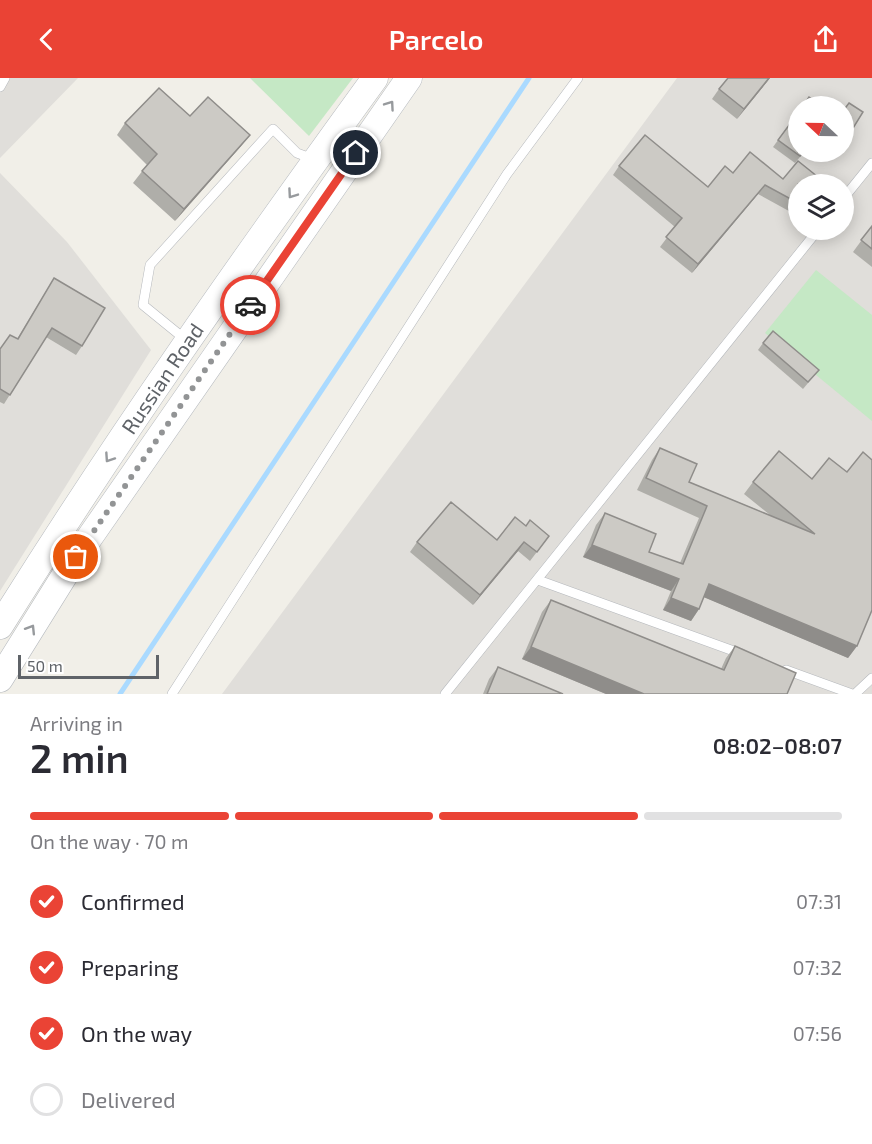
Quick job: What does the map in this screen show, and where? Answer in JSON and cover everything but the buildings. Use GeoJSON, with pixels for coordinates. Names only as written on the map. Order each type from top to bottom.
{"type":"FeatureCollection","features":[{"type":"Feature","properties":{"kind":"main road","name":"Russian Road"},"geometry":{"type":"LineString","coordinates":[[0,626],[47,550],[188,342],[375,78]]}},
{"type":"Feature","properties":{"kind":"main road","name":"Russian Road"},"geometry":{"type":"LineString","coordinates":[[0,679],[76,557],[409,78]]}},
{"type":"Feature","properties":{"kind":"main road"},"geometry":{"type":"LineString","coordinates":[[188,342],[212,360]]}},
{"type":"Feature","properties":{"kind":"lane"},"geometry":{"type":"LineString","coordinates":[[0,87],[5,78]]}},
{"type":"Feature","properties":{"kind":"lane"},"geometry":{"type":"LineString","coordinates":[[172,694],[507,174],[578,78]]}},
{"type":"Feature","properties":{"kind":"lane"},"geometry":{"type":"LineString","coordinates":[[188,342],[143,305],[150,265],[273,129],[297,153],[315,160]]}},
{"type":"Feature","properties":{"kind":"lane"},"geometry":{"type":"LineString","coordinates":[[854,185],[872,162]]}},
{"type":"Feature","properties":{"kind":"lane"},"geometry":{"type":"LineString","coordinates":[[445,694],[810,240]]}},
{"type":"Feature","properties":{"kind":"lane"},"geometry":{"type":"LineString","coordinates":[[538,580],[751,657]]}},
{"type":"Feature","properties":{"kind":"lane"},"geometry":{"type":"LineString","coordinates":[[773,666],[853,694],[872,678]]}},
{"type":"Feature","properties":{"kind":"shaded area"},"geometry":{"type":"Polygon","coordinates":[[[0,78],[78,78],[0,158],[0,78]]]}},
{"type":"Feature","properties":{"kind":"shaded area"},"geometry":{"type":"Polygon","coordinates":[[[677,78],[872,78],[872,694],[222,694],[677,78]]]}},
{"type":"Feature","properties":{"kind":"shaded area"},"geometry":{"type":"Polygon","coordinates":[[[0,173],[67,242],[151,350],[0,591],[0,173]]]}},
{"type":"Feature","properties":{"kind":"green space"},"geometry":{"type":"Polygon","coordinates":[[[250,78],[353,78],[309,136],[250,78]]]}},
{"type":"Feature","properties":{"kind":"green space"},"geometry":{"type":"Polygon","coordinates":[[[816,270],[872,315],[872,421],[765,333],[816,270]]]}},
{"type":"Feature","properties":{"kind":"waterway"},"geometry":{"type":"LineString","coordinates":[[120,694],[529,78]]}},
{"type":"Feature","properties":{"kind":"way so far"},"geometry":{"type":"LineString","coordinates":[[76,557],[250,305]]}},
{"type":"Feature","properties":{"kind":"route"},"geometry":{"type":"LineString","coordinates":[[250,305],[356,153]]}}]}
